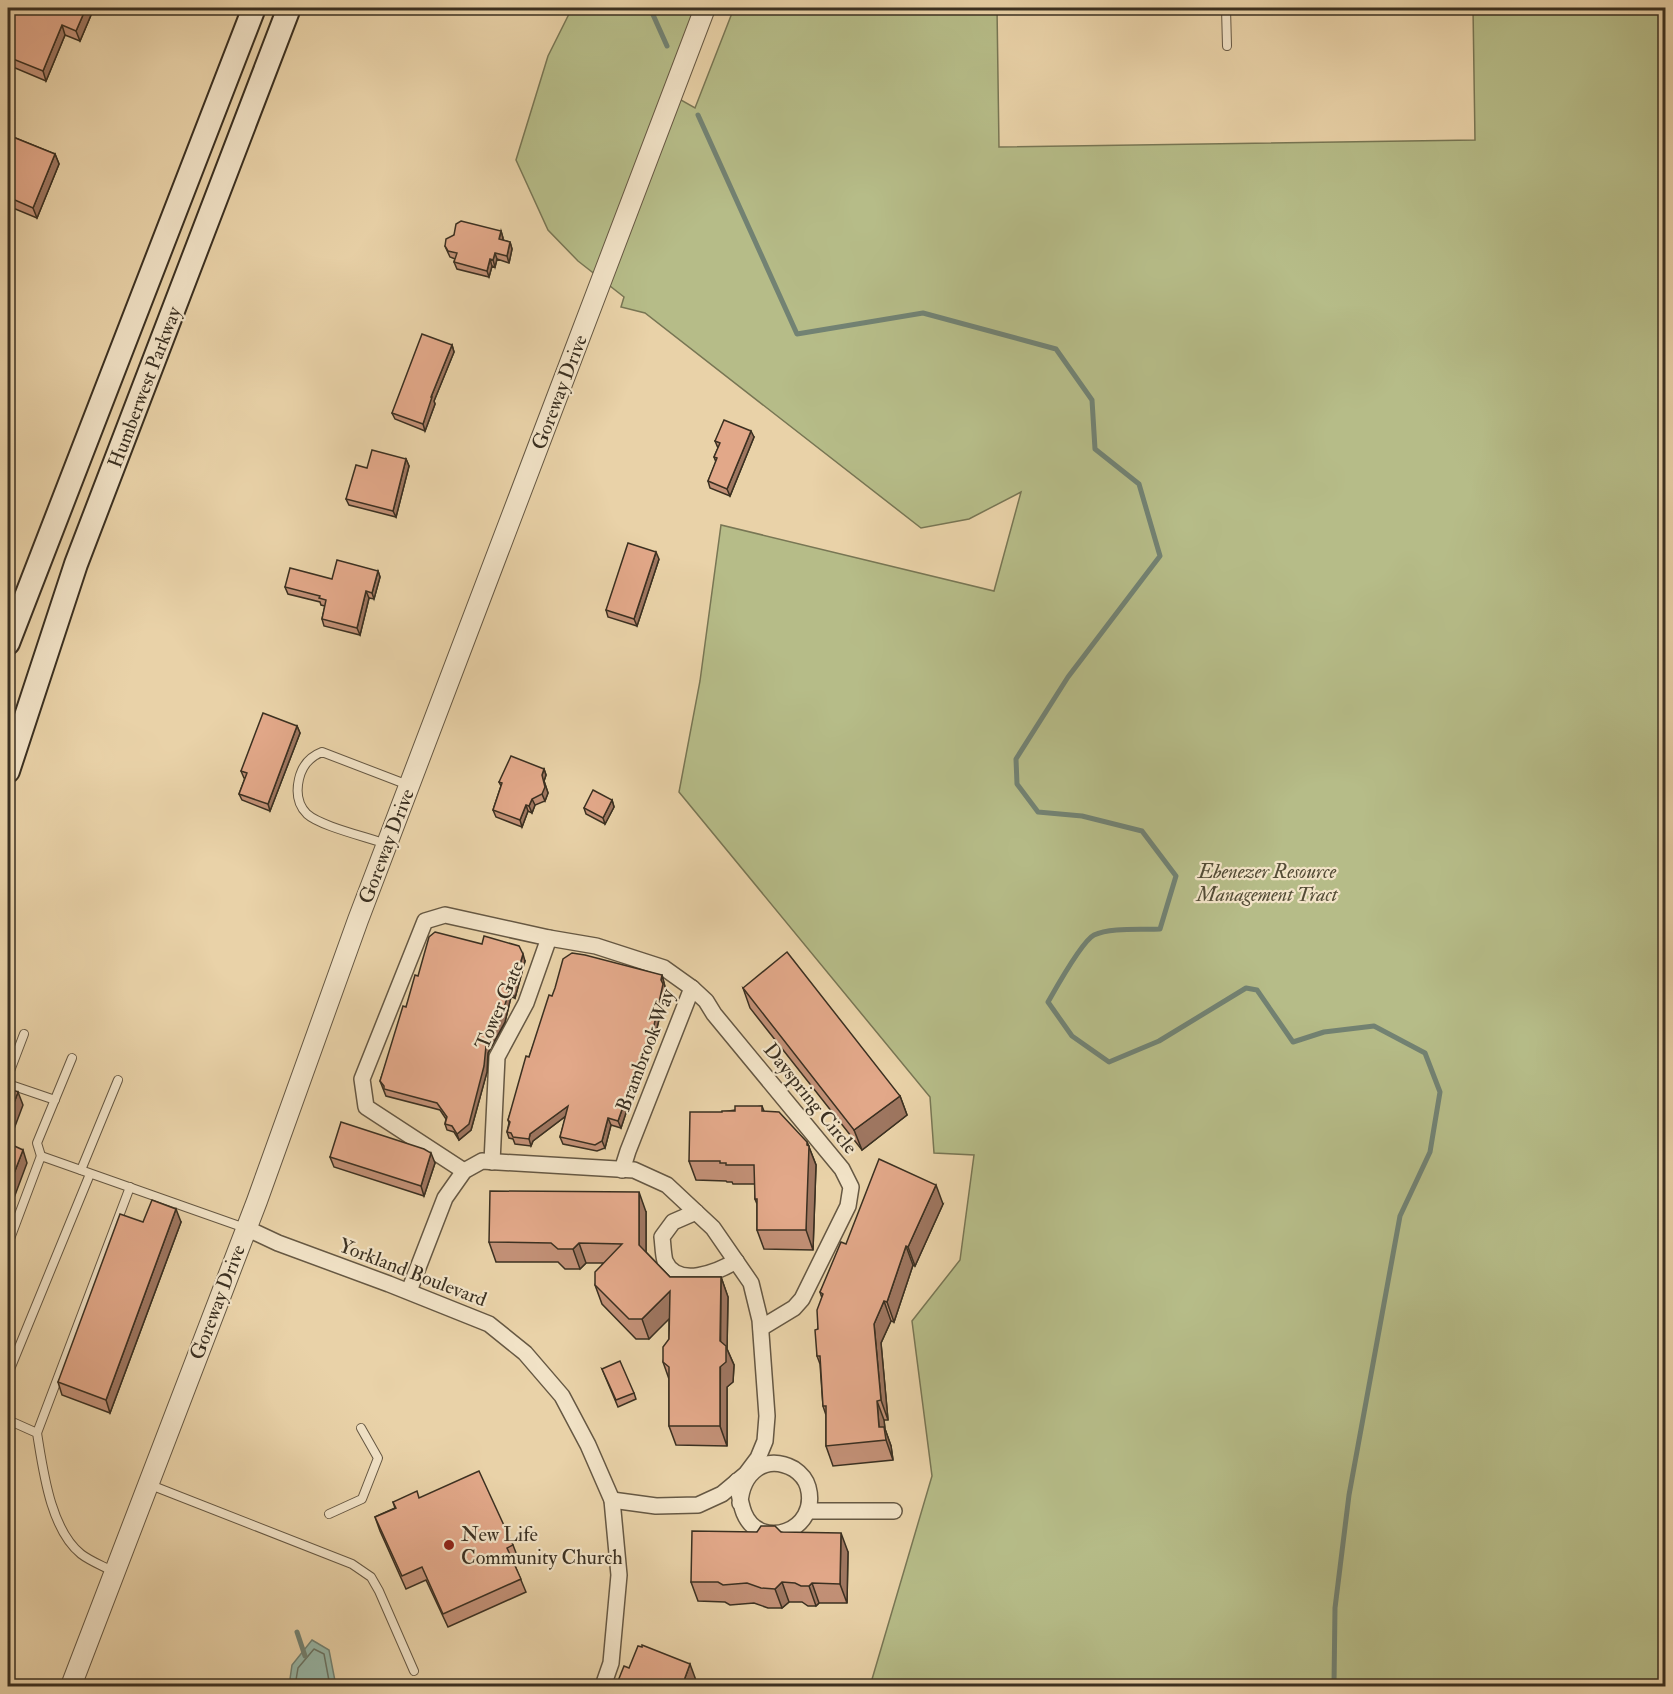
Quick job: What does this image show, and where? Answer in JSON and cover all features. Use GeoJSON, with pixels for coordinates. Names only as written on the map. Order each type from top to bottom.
{"type":"FeatureCollection","features":[{"type":"Feature","properties":{"kind":"main road","name":"Humberwest Parkway"},"geometry":{"type":"LineString","coordinates":[[8,643],[254,8]]}},
{"type":"Feature","properties":{"kind":"main road","name":"Humberwest Parkway"},"geometry":{"type":"LineString","coordinates":[[8,771],[76,564],[290,8]]}},
{"type":"Feature","properties":{"kind":"street","name":"Goreway Drive"},"geometry":{"type":"LineString","coordinates":[[71,1686],[246,1228],[387,844],[705,8]]}},
{"type":"Feature","properties":{"kind":"street","name":"Brambrook Way"},"geometry":{"type":"LineString","coordinates":[[464,1171],[366,1107],[362,1079],[425,921],[445,915],[596,946],[664,968],[692,988],[622,1170]]}},
{"type":"Feature","properties":{"kind":"street","name":"Tower Gate"},"geometry":{"type":"LineString","coordinates":[[492,1162],[497,1057],[526,1003],[549,938]]}},
{"type":"Feature","properties":{"kind":"street","name":"Dayspring Circle"},"geometry":{"type":"LineString","coordinates":[[692,988],[706,1000],[714,1014],[842,1169],[851,1187],[848,1206],[802,1299],[794,1308],[761,1328]]}},
{"type":"Feature","properties":{"kind":"street"},"geometry":{"type":"LineString","coordinates":[[409,1291],[445,1198],[464,1171],[482,1161],[634,1170],[667,1185],[713,1228],[751,1283],[761,1328],[767,1416],[765,1441],[758,1458],[737,1481],[722,1494],[698,1504],[656,1506],[612,1500]]}},
{"type":"Feature","properties":{"kind":"street"},"geometry":{"type":"LineString","coordinates":[[696,1212],[673,1222],[663,1237],[666,1261],[676,1274],[693,1277],[723,1269],[736,1261]]}},
{"type":"Feature","properties":{"kind":"street","name":"Yorkland Boulevard"},"geometry":{"type":"LineString","coordinates":[[246,1228],[278,1243],[489,1323],[525,1353],[562,1396],[588,1445],[612,1500],[619,1575],[611,1663],[603,1686]]}},
{"type":"Feature","properties":{"kind":"street"},"geometry":{"type":"LineString","coordinates":[[740,1503],[741,1489],[747,1477],[757,1468],[769,1464]]}},
{"type":"Feature","properties":{"kind":"street"},"geometry":{"type":"LineString","coordinates":[[737,1481],[744,1515],[753,1526],[765,1532],[778,1534],[791,1530],[802,1522],[808,1511],[810,1496],[806,1482],[797,1471],[784,1464],[753,1465]]}},
{"type":"Feature","properties":{"kind":"street"},"geometry":{"type":"LineString","coordinates":[[808,1511],[894,1512]]}},
{"type":"Feature","properties":{"kind":"lane"},"geometry":{"type":"LineString","coordinates":[[1227,8],[1227,46]]}},
{"type":"Feature","properties":{"kind":"lane"},"geometry":{"type":"LineString","coordinates":[[387,844],[322,822],[308,814],[299,802],[297,789],[300,773],[306,763],[322,752],[409,786]]}},
{"type":"Feature","properties":{"kind":"lane"},"geometry":{"type":"LineString","coordinates":[[8,1076],[24,1034]]}},
{"type":"Feature","properties":{"kind":"lane"},"geometry":{"type":"LineString","coordinates":[[8,1244],[41,1156],[37,1143],[72,1058]]}},
{"type":"Feature","properties":{"kind":"lane"},"geometry":{"type":"LineString","coordinates":[[81,1170],[118,1080]]}},
{"type":"Feature","properties":{"kind":"lane"},"geometry":{"type":"LineString","coordinates":[[8,1084],[55,1100]]}},
{"type":"Feature","properties":{"kind":"lane"},"geometry":{"type":"LineString","coordinates":[[41,1156],[246,1228]]}},
{"type":"Feature","properties":{"kind":"lane"},"geometry":{"type":"LineString","coordinates":[[8,1374],[90,1174]]}},
{"type":"Feature","properties":{"kind":"lane"},"geometry":{"type":"LineString","coordinates":[[114,1572],[80,1553],[61,1530],[45,1478],[37,1433],[130,1187]]}},
{"type":"Feature","properties":{"kind":"lane"},"geometry":{"type":"LineString","coordinates":[[8,1420],[37,1433]]}},
{"type":"Feature","properties":{"kind":"lane"},"geometry":{"type":"LineString","coordinates":[[329,1514],[362,1499],[378,1458],[361,1428]]}},
{"type":"Feature","properties":{"kind":"lane"},"geometry":{"type":"LineString","coordinates":[[147,1484],[352,1564],[371,1576],[414,1671]]}},
{"type":"Feature","properties":{"kind":"green space","name":"Ebenezer Resource Management Tract"},"geometry":{"type":"Polygon","coordinates":[[[572,8],[711,8],[672,95],[695,108],[734,8],[997,8],[999,147],[1475,140],[1473,8],[1665,8],[1665,1686],[870,1686],[932,1476],[912,1321],[960,1260],[974,1155],[934,1153],[930,1097],[679,792],[700,681],[721,525],[994,591],[1021,492],[969,519],[921,528],[645,313],[621,307],[624,297],[578,261],[548,230],[516,160],[548,56],[572,8]]]}},
{"type":"Feature","properties":{"kind":"water"},"geometry":{"type":"Polygon","coordinates":[[[312,1640],[329,1650],[336,1686],[289,1686],[292,1665],[312,1640]]]}},
{"type":"Feature","properties":{"kind":"building"},"geometry":{"type":"Polygon","coordinates":[[[8,8],[86,8],[76,31],[62,25],[43,71],[8,57],[8,8]]]}},
{"type":"Feature","properties":{"kind":"building"},"geometry":{"type":"Polygon","coordinates":[[[8,135],[55,154],[33,208],[8,197],[8,135]]]}},
{"type":"Feature","properties":{"kind":"building"},"geometry":{"type":"Polygon","coordinates":[[[461,221],[501,231],[499,239],[510,242],[507,256],[495,253],[493,260],[490,259],[487,271],[454,262],[457,253],[448,251],[445,246],[446,239],[454,235],[456,224],[461,221]]]}},
{"type":"Feature","properties":{"kind":"building"},"geometry":{"type":"Polygon","coordinates":[[[422,334],[452,345],[423,424],[392,413],[422,334]]]}},
{"type":"Feature","properties":{"kind":"building"},"geometry":{"type":"Polygon","coordinates":[[[724,420],[751,431],[727,489],[708,481],[720,443],[715,441],[724,420]]]}},
{"type":"Feature","properties":{"kind":"building"},"geometry":{"type":"Polygon","coordinates":[[[372,450],[406,459],[393,511],[346,499],[356,465],[367,468],[372,450]]]}},
{"type":"Feature","properties":{"kind":"building"},"geometry":{"type":"Polygon","coordinates":[[[628,543],[656,552],[634,619],[606,610],[628,543]]]}},
{"type":"Feature","properties":{"kind":"building"},"geometry":{"type":"Polygon","coordinates":[[[337,560],[378,571],[372,593],[366,591],[357,628],[322,619],[326,600],[319,598],[320,596],[285,587],[290,568],[332,579],[337,560]]]}},
{"type":"Feature","properties":{"kind":"building"},"geometry":{"type":"Polygon","coordinates":[[[263,713],[297,726],[268,804],[239,794],[247,773],[241,771],[263,713]]]}},
{"type":"Feature","properties":{"kind":"building"},"geometry":{"type":"Polygon","coordinates":[[[511,756],[544,769],[542,775],[545,787],[542,794],[532,799],[529,806],[526,805],[520,820],[493,810],[502,783],[499,782],[511,756]]]}},
{"type":"Feature","properties":{"kind":"building"},"geometry":{"type":"Polygon","coordinates":[[[593,790],[612,800],[603,818],[584,808],[593,790]]]}},
{"type":"Feature","properties":{"kind":"building"},"geometry":{"type":"Polygon","coordinates":[[[435,932],[482,944],[484,936],[519,946],[523,954],[512,992],[509,991],[502,1015],[486,1046],[484,1066],[469,1124],[457,1134],[452,1126],[445,1124],[447,1117],[437,1103],[384,1089],[380,1081],[403,1006],[406,1007],[415,975],[418,976],[429,937],[435,932]]]}},
{"type":"Feature","properties":{"kind":"building"},"geometry":{"type":"Polygon","coordinates":[[[787,952],[900,1096],[854,1130],[743,988],[787,952]]]}},
{"type":"Feature","properties":{"kind":"building"},"geometry":{"type":"Polygon","coordinates":[[[572,953],[662,975],[663,984],[653,1030],[651,1029],[644,1052],[642,1052],[618,1121],[608,1118],[602,1141],[595,1145],[560,1137],[568,1106],[530,1134],[529,1139],[513,1137],[507,1132],[510,1122],[508,1120],[526,1056],[529,1057],[549,995],[552,996],[555,988],[563,959],[572,953]]]}},
{"type":"Feature","properties":{"kind":"building"},"geometry":{"type":"Polygon","coordinates":[[[8,1088],[18,1092],[8,1119],[8,1088]]]}},
{"type":"Feature","properties":{"kind":"building"},"geometry":{"type":"Polygon","coordinates":[[[735,1106],[762,1106],[762,1111],[779,1112],[807,1142],[809,1146],[806,1230],[757,1230],[754,1165],[726,1165],[720,1161],[689,1161],[690,1112],[735,1111],[735,1106]]]}},
{"type":"Feature","properties":{"kind":"building"},"geometry":{"type":"Polygon","coordinates":[[[341,1122],[431,1153],[421,1186],[330,1157],[341,1122]]]}},
{"type":"Feature","properties":{"kind":"building"},"geometry":{"type":"Polygon","coordinates":[[[8,1143],[23,1150],[8,1189],[8,1143]]]}},
{"type":"Feature","properties":{"kind":"building"},"geometry":{"type":"Polygon","coordinates":[[[879,1159],[936,1185],[908,1247],[906,1246],[887,1302],[884,1301],[874,1324],[881,1400],[877,1401],[879,1427],[884,1427],[886,1440],[826,1446],[826,1406],[823,1406],[820,1356],[817,1356],[815,1330],[818,1329],[817,1310],[823,1294],[820,1292],[841,1242],[846,1244],[879,1159]]]}},
{"type":"Feature","properties":{"kind":"building"},"geometry":{"type":"Polygon","coordinates":[[[490,1191],[639,1192],[639,1245],[670,1277],[721,1277],[720,1341],[726,1346],[726,1362],[720,1367],[720,1426],[669,1426],[669,1367],[663,1362],[663,1347],[669,1339],[670,1291],[642,1319],[629,1319],[595,1285],[595,1272],[622,1244],[579,1243],[573,1249],[558,1249],[551,1243],[489,1242],[490,1191]]]}},
{"type":"Feature","properties":{"kind":"building"},"geometry":{"type":"Polygon","coordinates":[[[152,1200],[176,1209],[106,1400],[58,1382],[120,1214],[143,1222],[152,1200]]]}},
{"type":"Feature","properties":{"kind":"building"},"geometry":{"type":"Polygon","coordinates":[[[620,1361],[634,1393],[616,1400],[602,1369],[620,1361]]]}},
{"type":"Feature","properties":{"kind":"building","name":"New Life Community Church"},"geometry":{"type":"Polygon","coordinates":[[[479,1471],[513,1545],[507,1548],[521,1579],[443,1614],[422,1567],[402,1576],[375,1517],[396,1508],[393,1502],[417,1491],[419,1498],[479,1471]]]}},
{"type":"Feature","properties":{"kind":"building"},"geometry":{"type":"Polygon","coordinates":[[[761,1526],[775,1526],[781,1532],[841,1533],[840,1584],[812,1583],[809,1586],[801,1586],[782,1582],[775,1589],[761,1588],[747,1583],[723,1585],[718,1582],[691,1582],[692,1531],[757,1532],[761,1526]]]}},
{"type":"Feature","properties":{"kind":"building"},"geometry":{"type":"Polygon","coordinates":[[[642,1645],[690,1664],[682,1686],[616,1686],[624,1666],[629,1668],[638,1646],[642,1647],[642,1645]]]}},
{"type":"Feature","properties":{"kind":"waterway"},"geometry":{"type":"LineString","coordinates":[[650,8],[667,46]]}},
{"type":"Feature","properties":{"kind":"waterway"},"geometry":{"type":"LineString","coordinates":[[698,115],[797,334],[923,313],[1056,349],[1092,400],[1095,449],[1139,484],[1160,556],[1068,677],[1016,759],[1017,784],[1038,812],[1082,816],[1142,831],[1176,876],[1160,929],[1101,932],[1094,935],[1083,946],[1048,1002],[1072,1036],[1109,1062],[1159,1041],[1246,988],[1257,990],[1293,1042],[1324,1032],[1374,1026],[1425,1053],[1440,1092],[1430,1152],[1400,1216],[1349,1495],[1335,1608],[1335,1686]]}},
{"type":"Feature","properties":{"kind":"waterway"},"geometry":{"type":"LineString","coordinates":[[297,1632],[305,1656]]}},
{"type":"Feature","properties":{"kind":"place","name":"New Life Community Church"},"geometry":{"type":"Point","coordinates":[449,1545]}}]}
